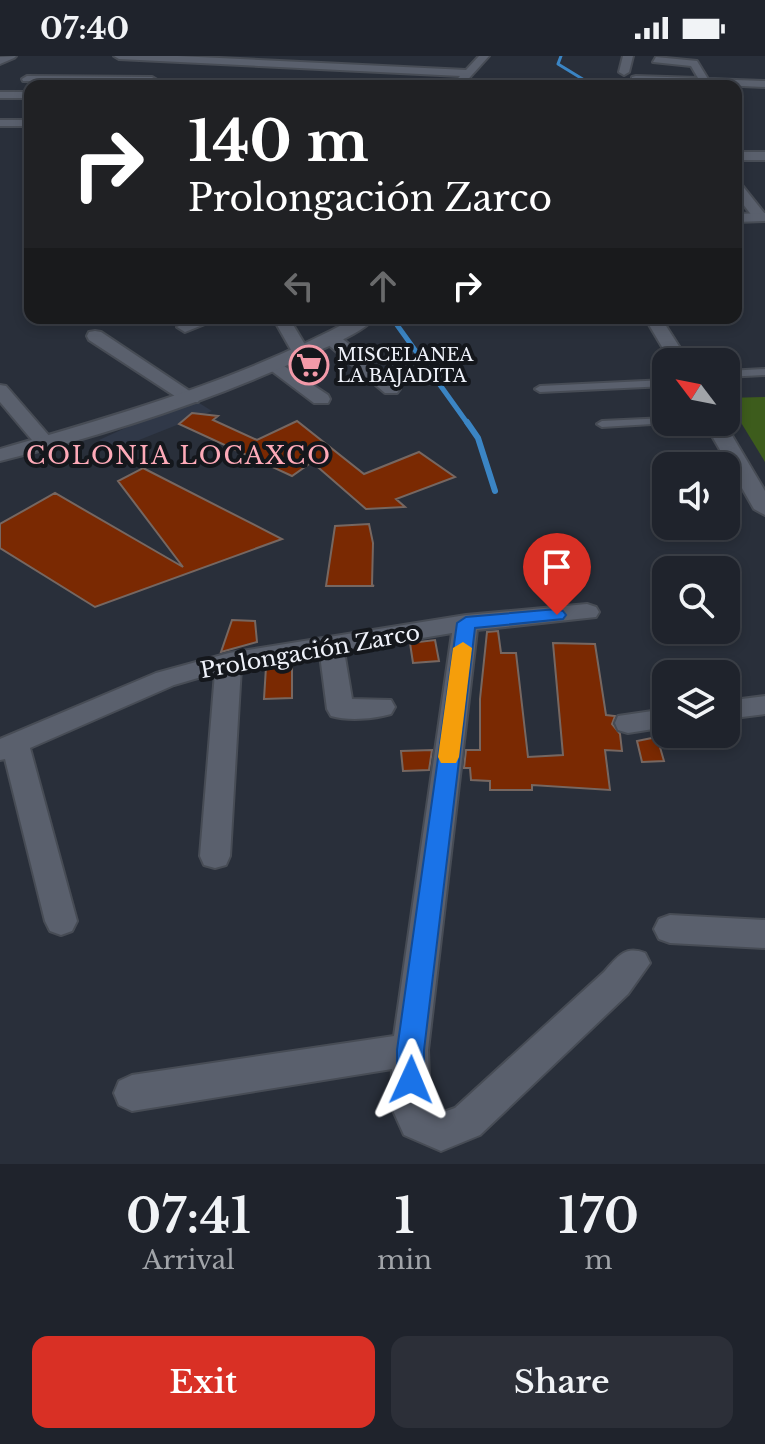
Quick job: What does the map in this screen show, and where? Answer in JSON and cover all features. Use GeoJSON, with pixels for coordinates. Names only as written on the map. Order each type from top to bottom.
{"type":"FeatureCollection","features":[{"type":"Feature","properties":{"kind":"street"},"geometry":{"type":"LineString","coordinates":[[0,61],[11,56]]}},
{"type":"Feature","properties":{"kind":"street"},"geometry":{"type":"LineString","coordinates":[[119,56],[470,73]]}},
{"type":"Feature","properties":{"kind":"street"},"geometry":{"type":"LineString","coordinates":[[333,76],[356,56]]}},
{"type":"Feature","properties":{"kind":"street"},"geometry":{"type":"LineString","coordinates":[[462,80],[484,56]]}},
{"type":"Feature","properties":{"kind":"street"},"geometry":{"type":"LineString","coordinates":[[624,72],[628,56]]}},
{"type":"Feature","properties":{"kind":"street"},"geometry":{"type":"LineString","coordinates":[[152,80],[181,59]]}},
{"type":"Feature","properties":{"kind":"street"},"geometry":{"type":"LineString","coordinates":[[656,60],[694,63],[704,80]]}},
{"type":"Feature","properties":{"kind":"street"},"geometry":{"type":"LineString","coordinates":[[27,79],[57,80]]}},
{"type":"Feature","properties":{"kind":"street"},"geometry":{"type":"LineString","coordinates":[[638,80],[659,80]]}},
{"type":"Feature","properties":{"kind":"street"},"geometry":{"type":"LineString","coordinates":[[742,83],[765,84]]}},
{"type":"Feature","properties":{"kind":"street"},"geometry":{"type":"LineString","coordinates":[[0,95],[24,95]]}},
{"type":"Feature","properties":{"kind":"street"},"geometry":{"type":"LineString","coordinates":[[0,123],[24,123]]}},
{"type":"Feature","properties":{"kind":"street"},"geometry":{"type":"LineString","coordinates":[[742,156],[765,156]]}},
{"type":"Feature","properties":{"kind":"street"},"geometry":{"type":"LineString","coordinates":[[742,194],[763,218]]}},
{"type":"Feature","properties":{"kind":"street"},"geometry":{"type":"LineString","coordinates":[[742,218],[763,218]]}},
{"type":"Feature","properties":{"kind":"street"},"geometry":{"type":"LineString","coordinates":[[185,327],[194,324]]}},
{"type":"Feature","properties":{"kind":"street"},"geometry":{"type":"LineString","coordinates":[[284,324],[301,353]]}},
{"type":"Feature","properties":{"kind":"street"},"geometry":{"type":"LineString","coordinates":[[0,455],[188,396],[275,365],[356,324]]}},
{"type":"Feature","properties":{"kind":"street"},"geometry":{"type":"LineString","coordinates":[[657,324],[671,348]]}},
{"type":"Feature","properties":{"kind":"street"},"geometry":{"type":"LineString","coordinates":[[95,336],[188,396]]}},
{"type":"Feature","properties":{"kind":"street"},"geometry":{"type":"LineString","coordinates":[[331,338],[391,389]]}},
{"type":"Feature","properties":{"kind":"street"},"geometry":{"type":"LineString","coordinates":[[275,365],[321,399]]}},
{"type":"Feature","properties":{"kind":"street"},"geometry":{"type":"LineString","coordinates":[[0,390],[44,442]]}},
{"type":"Feature","properties":{"kind":"street"},"geometry":{"type":"LineString","coordinates":[[722,436],[765,509]]}},
{"type":"Feature","properties":{"kind":"street","name":"Prolongación Zarco"},"geometry":{"type":"LineString","coordinates":[[7,747],[165,679],[229,661],[466,623],[587,612]]}},
{"type":"Feature","properties":{"kind":"street"},"geometry":{"type":"LineString","coordinates":[[466,623],[410,1050],[413,1114],[417,1122],[433,1131],[452,1130],[467,1122],[616,983],[633,963]]}},
{"type":"Feature","properties":{"kind":"street"},"geometry":{"type":"LineString","coordinates":[[331,646],[340,709],[382,707]]}},
{"type":"Feature","properties":{"kind":"street"},"geometry":{"type":"LineString","coordinates":[[215,856],[229,661]]}},
{"type":"Feature","properties":{"kind":"street"},"geometry":{"type":"LineString","coordinates":[[740,708],[765,705]]}},
{"type":"Feature","properties":{"kind":"street"},"geometry":{"type":"LineString","coordinates":[[628,723],[652,720]]}},
{"type":"Feature","properties":{"kind":"street"},"geometry":{"type":"LineString","coordinates":[[7,747],[61,921]]}},
{"type":"Feature","properties":{"kind":"street"},"geometry":{"type":"LineString","coordinates":[[670,929],[765,934]]}},
{"type":"Feature","properties":{"kind":"street"},"geometry":{"type":"LineString","coordinates":[[132,1093],[410,1050]]}},
{"type":"Feature","properties":{"kind":"lane"},"geometry":{"type":"LineString","coordinates":[[740,373],[765,372]]}},
{"type":"Feature","properties":{"kind":"lane"},"geometry":{"type":"LineString","coordinates":[[540,389],[652,384]]}},
{"type":"Feature","properties":{"kind":"lane"},"geometry":{"type":"LineString","coordinates":[[602,424],[652,422]]}},
{"type":"Feature","properties":{"kind":"shaded area"},"geometry":{"type":"Polygon","coordinates":[[[191,398],[212,411],[114,450],[99,440],[191,398]]]}},
{"type":"Feature","properties":{"kind":"green space"},"geometry":{"type":"Polygon","coordinates":[[[765,397],[765,462],[740,421],[740,398],[765,397]]]}},
{"type":"Feature","properties":{"kind":"building"},"geometry":{"type":"Polygon","coordinates":[[[192,413],[218,416],[213,420],[257,440],[297,421],[364,474],[419,452],[455,477],[396,499],[405,507],[366,509],[312,462],[292,476],[179,424],[192,413]]]}},
{"type":"Feature","properties":{"kind":"building"},"geometry":{"type":"Polygon","coordinates":[[[143,468],[282,539],[95,607],[0,548],[0,524],[55,493],[183,567],[118,481],[143,468]]]}},
{"type":"Feature","properties":{"kind":"building"},"geometry":{"type":"Polygon","coordinates":[[[369,524],[373,543],[374,586],[326,586],[335,526],[369,524]]]}},
{"type":"Feature","properties":{"kind":"building"},"geometry":{"type":"Polygon","coordinates":[[[232,620],[255,621],[257,642],[221,652],[232,620]]]}},
{"type":"Feature","properties":{"kind":"building"},"geometry":{"type":"Polygon","coordinates":[[[498,631],[501,653],[516,653],[528,757],[563,755],[553,643],[595,644],[606,715],[615,716],[612,724],[620,734],[622,751],[605,750],[610,790],[532,785],[532,790],[490,790],[490,781],[471,780],[470,768],[464,768],[466,750],[480,750],[480,699],[487,632],[498,631]]]}},
{"type":"Feature","properties":{"kind":"building"},"geometry":{"type":"Polygon","coordinates":[[[435,640],[439,661],[413,663],[410,643],[435,640]]]}},
{"type":"Feature","properties":{"kind":"building"},"geometry":{"type":"Polygon","coordinates":[[[292,665],[292,698],[264,699],[266,667],[292,665]]]}},
{"type":"Feature","properties":{"kind":"building"},"geometry":{"type":"Polygon","coordinates":[[[652,738],[652,748],[660,748],[664,761],[642,762],[637,741],[652,738]]]}},
{"type":"Feature","properties":{"kind":"building"},"geometry":{"type":"Polygon","coordinates":[[[432,750],[429,770],[403,771],[401,751],[432,750]]]}},
{"type":"Feature","properties":{"kind":"waterway"},"geometry":{"type":"LineString","coordinates":[[561,56],[558,64],[584,80]]}},
{"type":"Feature","properties":{"kind":"waterway"},"geometry":{"type":"LineString","coordinates":[[396,324],[468,424]]}},
{"type":"Feature","properties":{"kind":"waterway"},"geometry":{"type":"LineString","coordinates":[[467,422],[478,438],[495,491]]}},
{"type":"Feature","properties":{"kind":"slow traffic"},"geometry":{"type":"LineString","coordinates":[[449,757],[463,648]]}},
{"type":"Feature","properties":{"kind":"place","name":"MISCELANEA LA BAJADITA"},"geometry":{"type":"Point","coordinates":[309,365]}},
{"type":"Feature","properties":{"kind":"district","name":"COLONIA LOCAXCO"},"geometry":{"type":"Point","coordinates":[179,456]}},
{"type":"Feature","properties":{"kind":"route"},"geometry":{"type":"LineString","coordinates":[[411,1080],[410,1050],[466,623],[557,615]]}}]}
